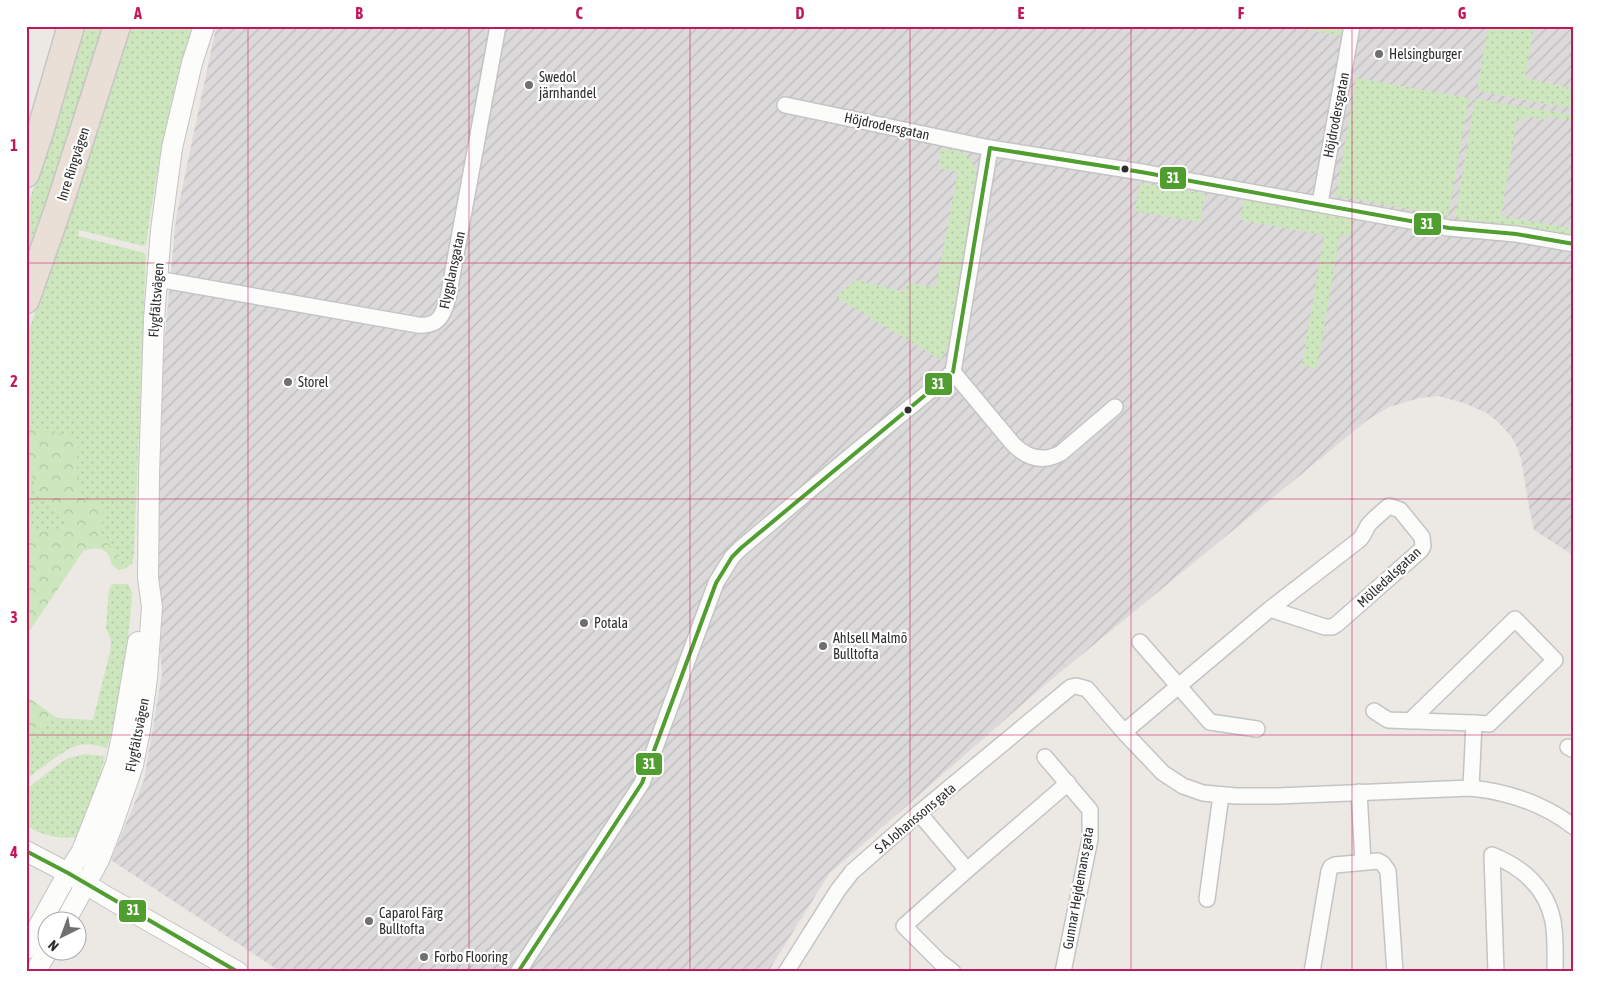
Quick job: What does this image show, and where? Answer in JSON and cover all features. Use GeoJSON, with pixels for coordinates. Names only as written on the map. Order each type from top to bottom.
{"type":"FeatureCollection","features":[{"type":"Feature","properties":{"kind":"highway"},"geometry":{"type":"LineString","coordinates":[[26,174],[71,26]]}},
{"type":"Feature","properties":{"kind":"highway","name":"Inre Ringvägen"},"geometry":{"type":"LineString","coordinates":[[26,300],[116,31]]}},
{"type":"Feature","properties":{"kind":"street","name":"Flygfältsvägen"},"geometry":{"type":"LineString","coordinates":[[72,910],[98,860],[111,829],[133,766],[138,739],[147,678],[152,607],[148,578],[149,475],[154,319],[160,230],[172,148],[192,63],[204,26]]}},
{"type":"Feature","properties":{"kind":"street","name":"Flygplansgatan"},"geometry":{"type":"LineString","coordinates":[[158,279],[418,325],[427,326],[433,324],[441,317],[448,298],[498,26]]}},
{"type":"Feature","properties":{"kind":"street","name":"Höjdrodersgatan"},"geometry":{"type":"LineString","coordinates":[[1320,203],[1352,26]]}},
{"type":"Feature","properties":{"kind":"street","name":"Höjdrodersgatan"},"geometry":{"type":"LineString","coordinates":[[785,105],[990,148],[1137,171],[1449,228],[1516,234],[1574,244]]}},
{"type":"Feature","properties":{"kind":"street"},"geometry":{"type":"LineString","coordinates":[[518,972],[642,783],[716,583],[732,557],[841,463],[953,372],[990,148]]}},
{"type":"Feature","properties":{"kind":"street"},"geometry":{"type":"LineString","coordinates":[[953,372],[1013,444],[1024,454],[1040,459],[1054,457],[1061,453],[1115,407]]}},
{"type":"Feature","properties":{"kind":"street","name":"Mölledalsgatan"},"geometry":{"type":"LineString","coordinates":[[1124,732],[1270,609],[1365,535],[1371,522],[1390,506],[1400,510],[1422,537],[1423,546],[1421,550],[1332,627],[1325,627],[1270,609]]}},
{"type":"Feature","properties":{"kind":"street","name":"Flygfältsvägen"},"geometry":{"type":"LineString","coordinates":[[26,949],[82,851],[116,764],[148,578]]}},
{"type":"Feature","properties":{"kind":"street"},"geometry":{"type":"LineString","coordinates":[[1374,711],[1388,720],[1410,721],[1474,723],[1489,724],[1554,660],[1515,619],[1410,721]]}},
{"type":"Feature","properties":{"kind":"street"},"geometry":{"type":"LineString","coordinates":[[1140,642],[1210,722],[1258,729]]}},
{"type":"Feature","properties":{"kind":"street","name":"S A Johanssons gata"},"geometry":{"type":"LineString","coordinates":[[786,972],[844,881],[862,863],[1070,688],[1076,686],[1087,689],[1124,732]]}},
{"type":"Feature","properties":{"kind":"street"},"geometry":{"type":"LineString","coordinates":[[1471,788],[1474,723]]}},
{"type":"Feature","properties":{"kind":"street"},"geometry":{"type":"LineString","coordinates":[[1124,732],[1153,763],[1173,780],[1193,790],[1221,795],[1277,796],[1458,787],[1494,790],[1532,801],[1574,826]]}},
{"type":"Feature","properties":{"kind":"street","name":"Gunnar Hejdemans gata"},"geometry":{"type":"LineString","coordinates":[[1045,757],[1090,810],[1090,839],[1063,972]]}},
{"type":"Feature","properties":{"kind":"street"},"geometry":{"type":"LineString","coordinates":[[953,972],[940,962],[904,926],[1068,783]]}},
{"type":"Feature","properties":{"kind":"street"},"geometry":{"type":"LineString","coordinates":[[1359,792],[1363,862]]}},
{"type":"Feature","properties":{"kind":"street"},"geometry":{"type":"LineString","coordinates":[[1207,899],[1221,795]]}},
{"type":"Feature","properties":{"kind":"street"},"geometry":{"type":"LineString","coordinates":[[920,813],[966,870]]}},
{"type":"Feature","properties":{"kind":"street"},"geometry":{"type":"LineString","coordinates":[[26,851],[68,873],[238,972]]}},
{"type":"Feature","properties":{"kind":"street"},"geometry":{"type":"LineString","coordinates":[[1496,972],[1492,855],[1524,872],[1532,880],[1546,901],[1553,922],[1556,972]]}},
{"type":"Feature","properties":{"kind":"street"},"geometry":{"type":"LineString","coordinates":[[1312,972],[1329,871],[1335,865],[1363,862],[1378,862],[1383,864],[1388,871],[1395,972]]}},
{"type":"Feature","properties":{"kind":"street"},"geometry":{"type":"LineString","coordinates":[[35,972],[42,960]]}},
{"type":"Feature","properties":{"kind":"shaded area"},"geometry":{"type":"Polygon","coordinates":[[[217,26],[1574,26],[1574,556],[1534,530],[1521,459],[1516,445],[1511,436],[1487,413],[1464,403],[1438,396],[1419,398],[1389,407],[1366,421],[1040,689],[829,874],[768,972],[281,972],[111,860],[144,780],[162,674],[151,553],[159,397],[176,218],[217,26]]]}},
{"type":"Feature","properties":{"kind":"green space"},"geometry":{"type":"Polygon","coordinates":[[[86,26],[108,26],[26,272],[26,211],[86,26]]]}},
{"type":"Feature","properties":{"kind":"green space"},"geometry":{"type":"Polygon","coordinates":[[[132,26],[192,26],[164,135],[146,245],[143,246],[79,230],[78,236],[141,252],[146,255],[134,554],[132,564],[119,570],[112,565],[111,559],[102,549],[94,548],[83,551],[26,636],[26,337],[51,270],[132,26]]]}},
{"type":"Feature","properties":{"kind":"green space"},"geometry":{"type":"Polygon","coordinates":[[[1287,26],[1349,26],[1347,37],[1287,26]]]}},
{"type":"Feature","properties":{"kind":"green space"},"geometry":{"type":"Polygon","coordinates":[[[1488,26],[1534,26],[1525,78],[1574,89],[1574,109],[1477,91],[1488,26]]]}},
{"type":"Feature","properties":{"kind":"green space"},"geometry":{"type":"Polygon","coordinates":[[[1356,78],[1469,98],[1448,216],[1336,196],[1356,78]]]}},
{"type":"Feature","properties":{"kind":"green space"},"geometry":{"type":"Polygon","coordinates":[[[1475,99],[1574,115],[1574,120],[1547,116],[1546,120],[1526,116],[1525,120],[1517,119],[1501,216],[1574,229],[1574,239],[1455,218],[1475,99]]]}},
{"type":"Feature","properties":{"kind":"green space"},"geometry":{"type":"Polygon","coordinates":[[[941,149],[955,150],[969,157],[976,176],[950,341],[941,360],[836,297],[855,280],[905,292],[907,283],[936,287],[958,172],[939,168],[941,149]]]}},
{"type":"Feature","properties":{"kind":"green space"},"geometry":{"type":"Polygon","coordinates":[[[1140,183],[1205,194],[1200,222],[1135,211],[1140,183]]]}},
{"type":"Feature","properties":{"kind":"green space"},"geometry":{"type":"Polygon","coordinates":[[[1244,200],[1354,219],[1351,236],[1340,234],[1317,368],[1302,365],[1324,235],[1241,220],[1244,200]]]}},
{"type":"Feature","properties":{"kind":"green space"},"geometry":{"type":"Polygon","coordinates":[[[30,427],[51,430],[75,439],[78,445],[77,469],[81,497],[100,504],[105,516],[99,535],[121,557],[119,570],[112,565],[111,559],[102,549],[94,548],[83,551],[26,636],[26,530],[55,532],[68,526],[57,508],[37,496],[35,480],[26,470],[26,429],[30,427]]]}},
{"type":"Feature","properties":{"kind":"green space"},"geometry":{"type":"Polygon","coordinates":[[[112,584],[128,584],[132,596],[123,673],[107,748],[86,744],[73,747],[26,779],[26,696],[57,718],[93,720],[110,652],[111,640],[106,628],[109,590],[112,584]]]}},
{"type":"Feature","properties":{"kind":"green space"},"geometry":{"type":"Polygon","coordinates":[[[26,696],[57,718],[39,727],[26,741],[26,696]]]}},
{"type":"Feature","properties":{"kind":"green space"},"geometry":{"type":"Polygon","coordinates":[[[85,754],[105,756],[97,786],[77,838],[49,836],[26,826],[26,789],[66,759],[85,754]]]}},
{"type":"Feature","properties":{"kind":"transit line","name":"31"},"geometry":{"type":"LineString","coordinates":[[990,148],[1141,172],[1449,228],[1516,234],[1574,244]]}},
{"type":"Feature","properties":{"kind":"transit line","name":"31"},"geometry":{"type":"LineString","coordinates":[[518,972],[642,783],[716,583],[732,557],[953,372],[990,148]]}},
{"type":"Feature","properties":{"kind":"transit line","name":"31"},"geometry":{"type":"LineString","coordinates":[[26,851],[68,873],[238,972]]}},
{"type":"Feature","properties":{"kind":"place","name":"Helsingburger"},"geometry":{"type":"Point","coordinates":[1379,54]}},
{"type":"Feature","properties":{"kind":"place","name":"Swedol järnhandel"},"geometry":{"type":"Point","coordinates":[529,85]}},
{"type":"Feature","properties":{"kind":"place","name":"Storel"},"geometry":{"type":"Point","coordinates":[288,382]}},
{"type":"Feature","properties":{"kind":"place","name":"Potala"},"geometry":{"type":"Point","coordinates":[584,623]}},
{"type":"Feature","properties":{"kind":"place","name":"Ahlsell Malmö Bulltofta"},"geometry":{"type":"Point","coordinates":[823,646]}},
{"type":"Feature","properties":{"kind":"place","name":"Caparol Färg Bulltofta"},"geometry":{"type":"Point","coordinates":[369,921]}},
{"type":"Feature","properties":{"kind":"place","name":"Forbo Flooring"},"geometry":{"type":"Point","coordinates":[424,957]}}]}
